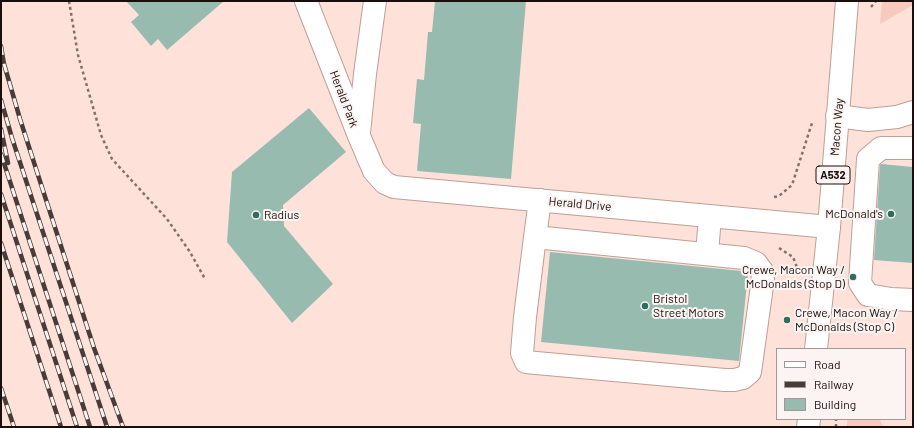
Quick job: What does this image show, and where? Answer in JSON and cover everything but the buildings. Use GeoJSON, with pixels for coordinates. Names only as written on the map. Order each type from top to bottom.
{"type":"FeatureCollection","features":[{"type":"Feature","properties":{"kind":"street","name":"Herald Park"},"geometry":{"type":"LineString","coordinates":[[306,1],[359,136]]}},
{"type":"Feature","properties":{"kind":"street","name":"Herald Park"},"geometry":{"type":"LineString","coordinates":[[359,136],[375,1]]}},
{"type":"Feature","properties":{"kind":"street","name":"Macon Way"},"geometry":{"type":"LineString","coordinates":[[816,348],[829,227],[847,1]]}},
{"type":"Feature","properties":{"kind":"street"},"geometry":{"type":"LineString","coordinates":[[837,116],[868,120],[897,117],[913,112]]}},
{"type":"Feature","properties":{"kind":"street","name":"Herald Drive"},"geometry":{"type":"LineString","coordinates":[[359,136],[374,171],[385,183],[394,187],[829,227]]}},
{"type":"Feature","properties":{"kind":"street"},"geometry":{"type":"LineString","coordinates":[[913,148],[881,148],[868,159],[860,283],[868,295],[891,299],[913,300]]}},
{"type":"Feature","properties":{"kind":"street"},"geometry":{"type":"LineString","coordinates":[[535,237],[744,258],[756,262],[762,271],[763,279],[750,372],[743,378],[725,380],[526,362],[522,353],[535,237],[540,200]]}},
{"type":"Feature","properties":{"kind":"street"},"geometry":{"type":"LineString","coordinates":[[707,254],[710,216]]}},
{"type":"Feature","properties":{"kind":"path"},"geometry":{"type":"LineString","coordinates":[[69,1],[78,55],[101,135],[112,159],[166,219],[190,252],[205,279]]}},
{"type":"Feature","properties":{"kind":"path"},"geometry":{"type":"LineString","coordinates":[[755,220],[757,202],[779,196],[792,185],[812,122]]}},
{"type":"Feature","properties":{"kind":"path"},"geometry":{"type":"LineString","coordinates":[[777,246],[793,257],[798,270],[798,278]]}},
{"type":"Feature","properties":{"kind":"shaded area"},"geometry":{"type":"Polygon","coordinates":[[[882,1],[913,1],[913,5],[880,24],[882,1]]]}},
{"type":"Feature","properties":{"kind":"shaded area"},"geometry":{"type":"Polygon","coordinates":[[[847,420],[880,420],[883,427],[847,427],[847,420]]]}},
{"type":"Feature","properties":{"kind":"railway"},"geometry":{"type":"LineString","coordinates":[[1,46],[4,64],[20,119],[94,348],[123,427]]}},
{"type":"Feature","properties":{"kind":"railway"},"geometry":{"type":"LineString","coordinates":[[1,100],[12,138],[107,427]]}},
{"type":"Feature","properties":{"kind":"railway"},"geometry":{"type":"LineString","coordinates":[[1,129],[8,163]]}},
{"type":"Feature","properties":{"kind":"railway"},"geometry":{"type":"LineString","coordinates":[[1,154],[90,427]]}},
{"type":"Feature","properties":{"kind":"railway"},"geometry":{"type":"LineString","coordinates":[[1,194],[77,427]]}},
{"type":"Feature","properties":{"kind":"railway"},"geometry":{"type":"LineString","coordinates":[[1,243],[61,427]]}},
{"type":"Feature","properties":{"kind":"railway"},"geometry":{"type":"LineString","coordinates":[[1,388],[14,427]]}},
{"type":"Feature","properties":{"kind":"place","name":"McDonald's"},"geometry":{"type":"Point","coordinates":[891,214]}},
{"type":"Feature","properties":{"kind":"place","name":"Radius"},"geometry":{"type":"Point","coordinates":[256,215]}},
{"type":"Feature","properties":{"kind":"place","name":"Crewe, Macon Way / McDonalds (Stop D)"},"geometry":{"type":"Point","coordinates":[853,277]}},
{"type":"Feature","properties":{"kind":"place","name":"Bristol Street Motors"},"geometry":{"type":"Point","coordinates":[645,306]}},
{"type":"Feature","properties":{"kind":"place","name":"Crewe, Macon Way / McDonalds (Stop C)"},"geometry":{"type":"Point","coordinates":[787,320]}}]}
